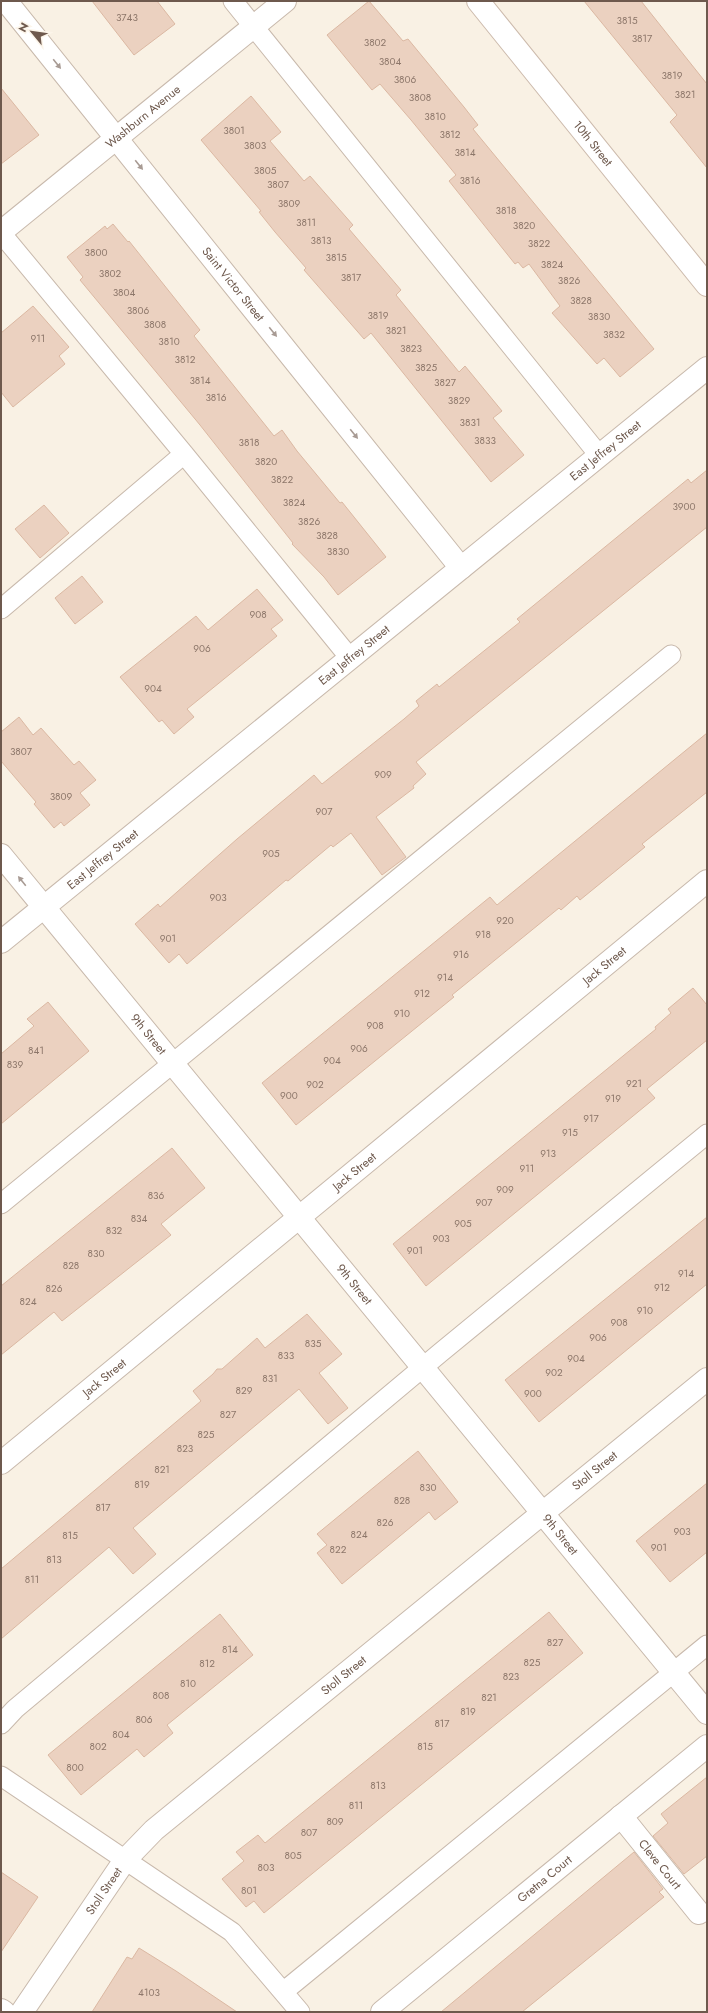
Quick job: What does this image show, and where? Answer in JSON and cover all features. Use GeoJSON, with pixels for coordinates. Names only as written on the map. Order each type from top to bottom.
{"type":"FeatureCollection","features":[{"type":"Feature","properties":{"kind":"street","name":"Saint Victor Street"},"geometry":{"type":"LineString","coordinates":[[6,1],[461,568]]}},
{"type":"Feature","properties":{"kind":"street","name":"Washburn Avenue"},"geometry":{"type":"LineString","coordinates":[[1,233],[285,1]]}},
{"type":"Feature","properties":{"kind":"street","name":"10th Street"},"geometry":{"type":"LineString","coordinates":[[478,1],[707,285]]}},
{"type":"Feature","properties":{"kind":"street","name":"East Jeffrey Street"},"geometry":{"type":"LineString","coordinates":[[1,942],[707,368]]}},
{"type":"Feature","properties":{"kind":"street","name":"9th Street"},"geometry":{"type":"LineString","coordinates":[[1,855],[298,1218],[707,1713]]}},
{"type":"Feature","properties":{"kind":"street","name":"Jack Street"},"geometry":{"type":"LineString","coordinates":[[1,1463],[707,881]]}},
{"type":"Feature","properties":{"kind":"street","name":"Stoll Street"},"geometry":{"type":"LineString","coordinates":[[22,2012],[125,1860],[154,1830],[707,1379]]}},
{"type":"Feature","properties":{"kind":"street","name":"Gretna Court"},"geometry":{"type":"LineString","coordinates":[[382,2012],[707,1746]]}},
{"type":"Feature","properties":{"kind":"street","name":"Cleve Court"},"geometry":{"type":"LineString","coordinates":[[621,1816],[699,1913]]}},
{"type":"Feature","properties":{"kind":"lane"},"geometry":{"type":"LineString","coordinates":[[233,1],[599,455]]}},
{"type":"Feature","properties":{"kind":"lane"},"geometry":{"type":"LineString","coordinates":[[1,233],[350,658]]}},
{"type":"Feature","properties":{"kind":"lane"},"geometry":{"type":"LineString","coordinates":[[1,608],[184,454]]}},
{"type":"Feature","properties":{"kind":"lane"},"geometry":{"type":"LineString","coordinates":[[1,1204],[173,1065],[671,655]]}},
{"type":"Feature","properties":{"kind":"lane"},"geometry":{"type":"LineString","coordinates":[[1,1724],[15,1709],[423,1368],[707,1134]]}},
{"type":"Feature","properties":{"kind":"lane"},"geometry":{"type":"LineString","coordinates":[[283,1992],[707,1645]]}},
{"type":"Feature","properties":{"kind":"lane"},"geometry":{"type":"LineString","coordinates":[[1,1776],[232,1932],[300,2012]]}},
{"type":"Feature","properties":{"kind":"building"},"geometry":{"type":"Polygon","coordinates":[[[92,1],[157,1],[175,24],[134,55],[92,1]]]}},
{"type":"Feature","properties":{"kind":"building"},"geometry":{"type":"Polygon","coordinates":[[[369,1],[403,41],[408,39],[464,107],[478,125],[473,129],[654,349],[620,377],[604,358],[597,364],[552,313],[560,306],[529,264],[523,268],[518,262],[515,264],[449,181],[456,175],[411,120],[380,84],[372,90],[327,35],[369,1]]]}},
{"type":"Feature","properties":{"kind":"building"},"geometry":{"type":"Polygon","coordinates":[[[584,1],[641,1],[707,84],[707,168],[670,122],[677,115],[584,1]]]}},
{"type":"Feature","properties":{"kind":"building"},"geometry":{"type":"Polygon","coordinates":[[[1,88],[39,135],[1,164],[1,88]]]}},
{"type":"Feature","properties":{"kind":"building"},"geometry":{"type":"Polygon","coordinates":[[[251,96],[281,132],[270,141],[304,181],[310,176],[353,225],[349,229],[401,290],[396,295],[459,372],[465,366],[502,411],[493,418],[524,455],[491,482],[371,333],[364,339],[304,270],[306,268],[259,212],[261,211],[201,140],[251,96]]]}},
{"type":"Feature","properties":{"kind":"building"},"geometry":{"type":"Polygon","coordinates":[[[113,224],[128,242],[129,241],[200,330],[194,336],[274,436],[282,430],[297,451],[340,503],[342,502],[386,557],[338,595],[324,577],[292,544],[293,543],[200,425],[80,280],[83,277],[67,257],[105,226],[107,229],[113,224]]]}},
{"type":"Feature","properties":{"kind":"building"},"geometry":{"type":"Polygon","coordinates":[[[33,306],[69,347],[59,356],[65,364],[13,407],[1,392],[1,333],[33,306]]]}},
{"type":"Feature","properties":{"kind":"building"},"geometry":{"type":"Polygon","coordinates":[[[707,470],[707,527],[416,762],[426,774],[413,786],[414,788],[376,817],[406,857],[382,875],[351,833],[333,847],[331,845],[288,881],[286,880],[187,964],[179,954],[169,963],[135,924],[158,904],[160,907],[237,839],[314,775],[322,784],[404,719],[419,706],[416,701],[437,684],[439,687],[520,622],[517,619],[688,479],[691,483],[707,470]]]}},
{"type":"Feature","properties":{"kind":"building"},"geometry":{"type":"Polygon","coordinates":[[[44,505],[69,533],[40,558],[15,529],[44,505]]]}},
{"type":"Feature","properties":{"kind":"building"},"geometry":{"type":"Polygon","coordinates":[[[82,576],[103,602],[75,624],[55,598],[82,576]]]}},
{"type":"Feature","properties":{"kind":"building"},"geometry":{"type":"Polygon","coordinates":[[[257,589],[283,620],[271,629],[277,636],[187,709],[194,717],[174,734],[162,720],[159,722],[120,677],[196,616],[208,630],[257,589]]]}},
{"type":"Feature","properties":{"kind":"building"},"geometry":{"type":"Polygon","coordinates":[[[19,717],[33,735],[41,728],[74,765],[79,761],[96,780],[80,793],[90,805],[64,826],[61,822],[54,828],[34,804],[36,802],[1,761],[1,732],[19,717]]]}},
{"type":"Feature","properties":{"kind":"building"},"geometry":{"type":"Polygon","coordinates":[[[707,733],[707,792],[642,844],[645,847],[580,900],[577,896],[561,910],[559,908],[452,995],[454,997],[296,1125],[262,1083],[490,897],[497,905],[707,733]]]}},
{"type":"Feature","properties":{"kind":"building"},"geometry":{"type":"Polygon","coordinates":[[[693,988],[707,1005],[707,1040],[647,1089],[655,1098],[426,1286],[393,1244],[656,1029],[655,1027],[671,1013],[668,1009],[693,988]]]}},
{"type":"Feature","properties":{"kind":"building"},"geometry":{"type":"Polygon","coordinates":[[[48,1002],[89,1051],[1,1124],[1,1054],[34,1026],[27,1019],[48,1002]]]}},
{"type":"Feature","properties":{"kind":"building"},"geometry":{"type":"Polygon","coordinates":[[[172,1148],[205,1188],[161,1224],[171,1235],[62,1321],[54,1312],[1,1355],[1,1286],[172,1148]]]}},
{"type":"Feature","properties":{"kind":"building"},"geometry":{"type":"Polygon","coordinates":[[[707,1217],[707,1284],[539,1422],[505,1380],[707,1217]]]}},
{"type":"Feature","properties":{"kind":"building"},"geometry":{"type":"Polygon","coordinates":[[[307,1314],[342,1354],[319,1373],[348,1408],[328,1424],[299,1389],[133,1528],[156,1554],[133,1574],[109,1547],[1,1639],[1,1569],[201,1401],[193,1391],[217,1369],[222,1369],[257,1338],[265,1348],[307,1314]]]}},
{"type":"Feature","properties":{"kind":"building"},"geometry":{"type":"Polygon","coordinates":[[[418,1451],[458,1502],[435,1520],[429,1512],[342,1584],[317,1553],[327,1545],[317,1534],[418,1451]]]}},
{"type":"Feature","properties":{"kind":"building"},"geometry":{"type":"Polygon","coordinates":[[[707,1483],[707,1552],[670,1582],[636,1541],[707,1483]]]}},
{"type":"Feature","properties":{"kind":"building"},"geometry":{"type":"Polygon","coordinates":[[[549,1612],[583,1653],[264,1913],[254,1901],[246,1907],[222,1879],[244,1861],[236,1852],[258,1835],[265,1843],[549,1612]]]}},
{"type":"Feature","properties":{"kind":"building"},"geometry":{"type":"Polygon","coordinates":[[[220,1614],[253,1655],[167,1725],[173,1733],[144,1757],[137,1749],[81,1795],[48,1755],[220,1614]]]}},
{"type":"Feature","properties":{"kind":"building"},"geometry":{"type":"Polygon","coordinates":[[[707,1777],[707,1856],[684,1874],[653,1836],[668,1823],[661,1814],[707,1777]]]}},
{"type":"Feature","properties":{"kind":"building"},"geometry":{"type":"Polygon","coordinates":[[[634,1852],[663,1889],[659,1892],[664,1897],[522,2012],[441,2012],[634,1852]]]}},
{"type":"Feature","properties":{"kind":"building"},"geometry":{"type":"Polygon","coordinates":[[[1,1872],[38,1897],[1,1952],[1,1872]]]}},
{"type":"Feature","properties":{"kind":"building"},"geometry":{"type":"Polygon","coordinates":[[[139,1948],[237,2012],[92,2012],[127,1957],[132,1959],[139,1948]]]}}]}
